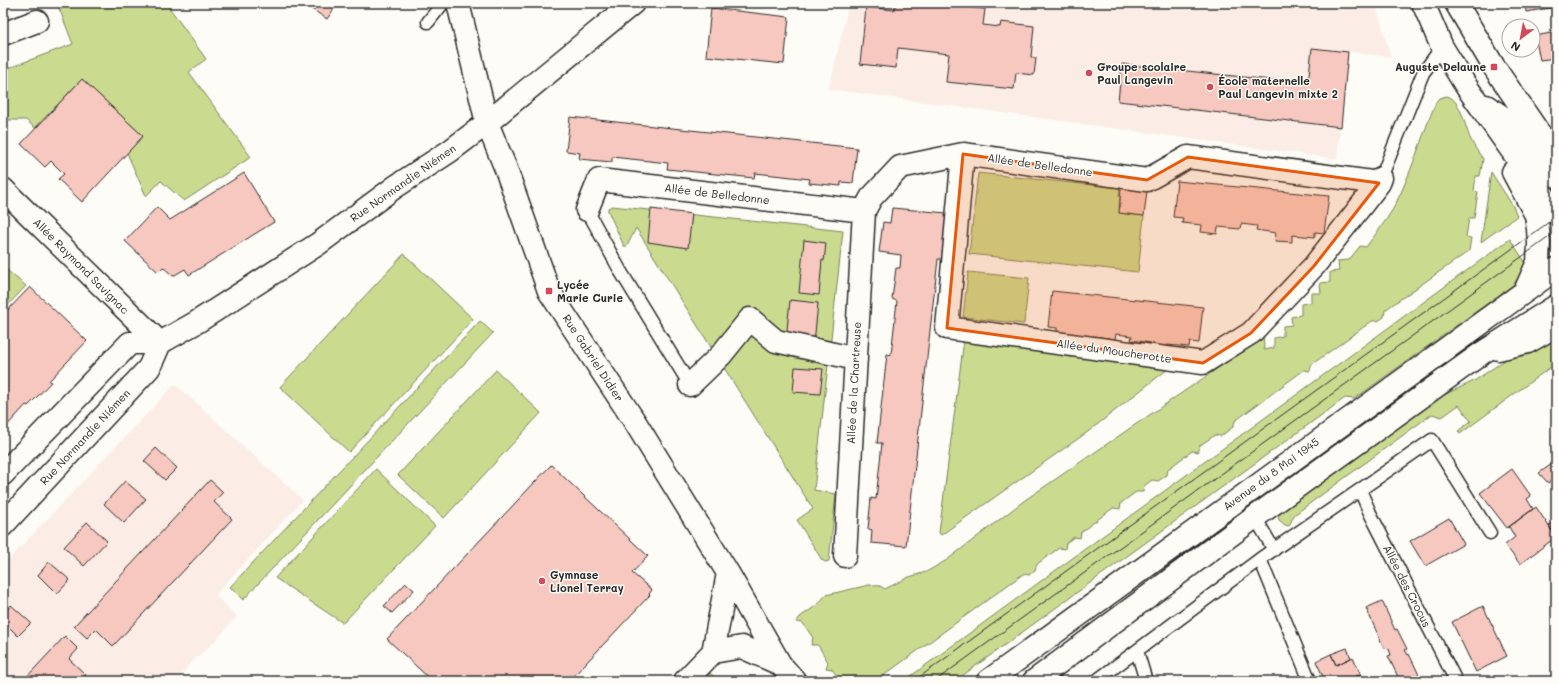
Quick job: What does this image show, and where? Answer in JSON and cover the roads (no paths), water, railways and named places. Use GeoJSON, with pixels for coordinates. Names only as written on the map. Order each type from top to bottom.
{"type":"FeatureCollection","features":[{"type":"Feature","properties":{"kind":"street","name":"Rue Gabriel Didier"},"geometry":{"type":"LineString","coordinates":[[458,3],[487,123],[506,169],[549,291],[635,422],[728,573],[780,664]]}},
{"type":"Feature","properties":{"kind":"street","name":"Rue Normandie Niémen"},"geometry":{"type":"LineString","coordinates":[[3,474],[130,343],[160,343],[197,322],[318,244],[395,187],[450,151],[487,123],[633,3]]}},
{"type":"Feature","properties":{"kind":"street"},"geometry":{"type":"LineString","coordinates":[[1423,3],[1442,47],[1475,99],[1556,213]]}},
{"type":"Feature","properties":{"kind":"street"},"geometry":{"type":"LineString","coordinates":[[1456,3],[1494,67],[1556,158]]}},
{"type":"Feature","properties":{"kind":"street"},"geometry":{"type":"LineString","coordinates":[[3,34],[37,21]]}},
{"type":"Feature","properties":{"kind":"street"},"geometry":{"type":"LineString","coordinates":[[1475,99],[1525,132],[1556,176]]}},
{"type":"Feature","properties":{"kind":"street"},"geometry":{"type":"LineString","coordinates":[[1497,130],[1516,179],[1536,215],[1539,244],[1538,262],[1524,291]]}},
{"type":"Feature","properties":{"kind":"street","name":"Allée du Moucherotte"},"geometry":{"type":"LineString","coordinates":[[963,154],[947,328],[1203,363],[1252,333],[1314,266],[1380,180]]}},
{"type":"Feature","properties":{"kind":"street","name":"Allée de Belledonne"},"geometry":{"type":"LineString","coordinates":[[586,210],[599,180],[864,211],[871,198],[900,167],[963,154],[1147,180],[1188,157],[1380,180]]}},
{"type":"Feature","properties":{"kind":"street","name":"Allée Raymond Savignac"},"geometry":{"type":"LineString","coordinates":[[3,189],[160,343]]}},
{"type":"Feature","properties":{"kind":"street","name":"Allée de la Chartreuse"},"geometry":{"type":"LineString","coordinates":[[845,556],[864,211]]}},
{"type":"Feature","properties":{"kind":"street","name":"Avenue du 8 Mai 1945"},"geometry":{"type":"LineString","coordinates":[[988,681],[1556,269]]}},
{"type":"Feature","properties":{"kind":"street"},"geometry":{"type":"LineString","coordinates":[[1482,353],[1514,316],[1556,286]]}},
{"type":"Feature","properties":{"kind":"street"},"geometry":{"type":"LineString","coordinates":[[1034,681],[1255,516],[1482,353],[1556,306]]}},
{"type":"Feature","properties":{"kind":"street"},"geometry":{"type":"LineString","coordinates":[[690,385],[721,354],[750,319],[776,341],[856,359]]}},
{"type":"Feature","properties":{"kind":"street"},"geometry":{"type":"LineString","coordinates":[[1482,353],[1528,342],[1556,326]]}},
{"type":"Feature","properties":{"kind":"street","name":"Rue Normandie Niémen"},"geometry":{"type":"LineString","coordinates":[[3,525],[149,368],[160,343]]}},
{"type":"Feature","properties":{"kind":"street"},"geometry":{"type":"LineString","coordinates":[[685,681],[713,652],[728,573]]}},
{"type":"Feature","properties":{"kind":"street"},"geometry":{"type":"LineString","coordinates":[[713,652],[742,647],[780,664],[796,681]]}},
{"type":"Feature","properties":{"kind":"lane"},"geometry":{"type":"LineString","coordinates":[[428,22],[444,3]]}},
{"type":"Feature","properties":{"kind":"lane"},"geometry":{"type":"LineString","coordinates":[[1380,180],[1423,73],[1442,47]]}},
{"type":"Feature","properties":{"kind":"lane"},"geometry":{"type":"LineString","coordinates":[[586,210],[621,272],[690,385]]}},
{"type":"Feature","properties":{"kind":"lane"},"geometry":{"type":"LineString","coordinates":[[1096,681],[1260,559],[1432,440],[1490,533]]}},
{"type":"Feature","properties":{"kind":"lane","name":"Allée des Crocus"},"geometry":{"type":"LineString","coordinates":[[1360,490],[1370,513],[1456,681]]}},
{"type":"Feature","properties":{"kind":"lane"},"geometry":{"type":"LineString","coordinates":[[1255,516],[1274,550]]}},
{"type":"Feature","properties":{"kind":"lane"},"geometry":{"type":"LineString","coordinates":[[1260,559],[1310,681]]}},
{"type":"Feature","properties":{"kind":"lane"},"geometry":{"type":"LineString","coordinates":[[1137,651],[1146,681]]}},
{"type":"Feature","properties":{"kind":"tram line"},"geometry":{"type":"LineString","coordinates":[[914,681],[1556,217]]}},
{"type":"Feature","properties":{"kind":"tram line"},"geometry":{"type":"LineString","coordinates":[[935,681],[1556,232]]}},
{"type":"Feature","properties":{"kind":"place","name":"Auguste Delaune"},"geometry":{"type":"Point","coordinates":[1494,67]}},
{"type":"Feature","properties":{"kind":"place","name":"Groupe scolaire Paul Langevin"},"geometry":{"type":"Point","coordinates":[1089,73]}},
{"type":"Feature","properties":{"kind":"place","name":"École maternelle Paul Langevin mixte 2"},"geometry":{"type":"Point","coordinates":[1210,87]}},
{"type":"Feature","properties":{"kind":"place","name":"Lycée Marie Curie"},"geometry":{"type":"Point","coordinates":[549,291]}},
{"type":"Feature","properties":{"kind":"place","name":"Gymnase Lionel Terray"},"geometry":{"type":"Point","coordinates":[542,581]}}]}
